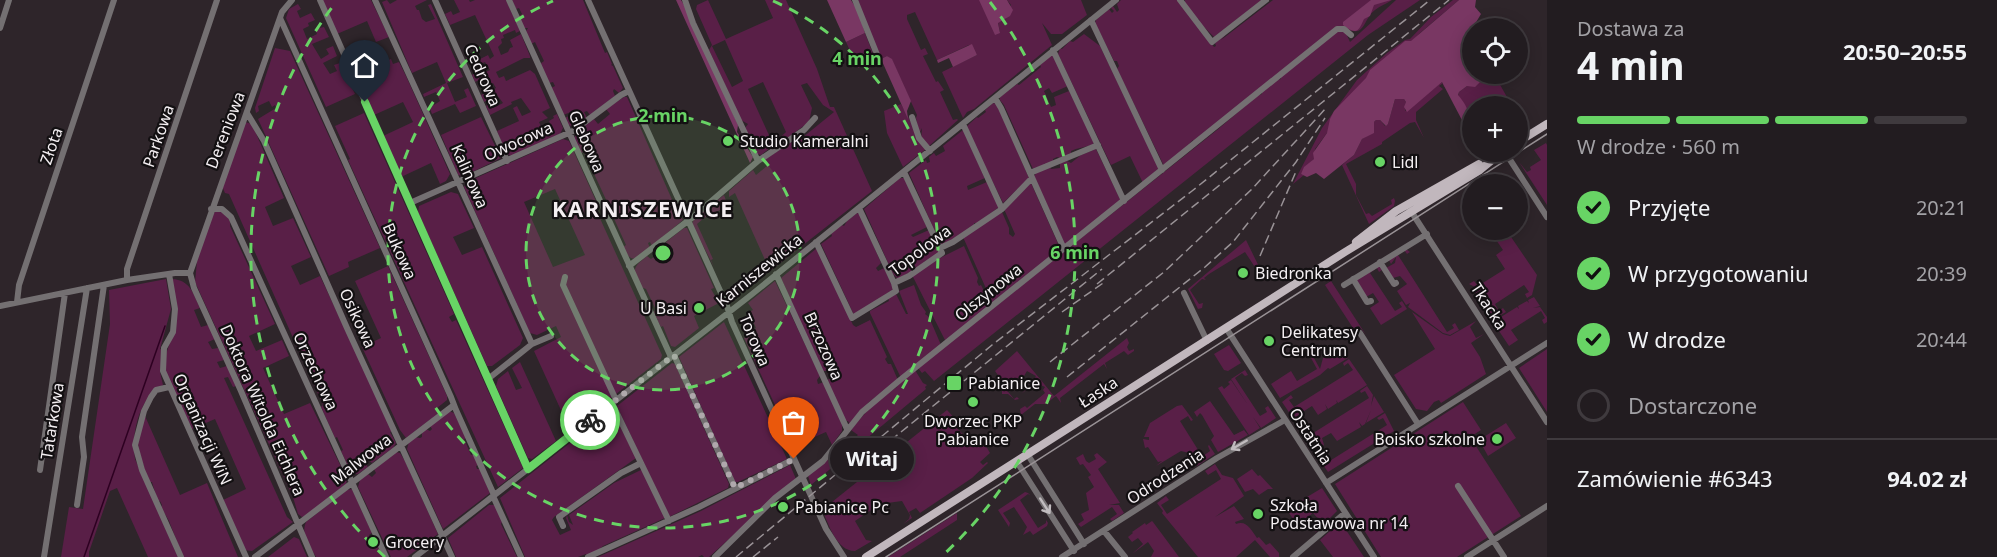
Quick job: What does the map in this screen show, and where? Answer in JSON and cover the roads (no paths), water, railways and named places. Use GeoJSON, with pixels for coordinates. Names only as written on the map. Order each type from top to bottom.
{"type":"FeatureCollection","features":[{"type":"Feature","properties":{"kind":"main road"},"geometry":{"type":"LineString","coordinates":[[1528,136],[1547,124]]}},
{"type":"Feature","properties":{"kind":"main road","name":"Łaska"},"geometry":{"type":"LineString","coordinates":[[866,557],[1207,341],[1409,208],[1480,170],[1490,162]]}},
{"type":"Feature","properties":{"kind":"street"},"geometry":{"type":"LineString","coordinates":[[0,28],[9,0]]}},
{"type":"Feature","properties":{"kind":"street","name":"Złota"},"geometry":{"type":"LineString","coordinates":[[17,302],[19,285],[114,0]]}},
{"type":"Feature","properties":{"kind":"street","name":"Parkowa"},"geometry":{"type":"LineString","coordinates":[[127,280],[127,269],[218,0]]}},
{"type":"Feature","properties":{"kind":"street","name":"Dereniowa"},"geometry":{"type":"LineString","coordinates":[[190,273],[280,18],[285,7],[292,0]]}},
{"type":"Feature","properties":{"kind":"street"},"geometry":{"type":"LineString","coordinates":[[320,0],[528,469]]}},
{"type":"Feature","properties":{"kind":"street","name":"Kalinowa"},"geometry":{"type":"LineString","coordinates":[[375,0],[532,344]]}},
{"type":"Feature","properties":{"kind":"street","name":"Cedrowa"},"geometry":{"type":"LineString","coordinates":[[435,0],[507,161]]}},
{"type":"Feature","properties":{"kind":"street","name":"Glebowa"},"geometry":{"type":"LineString","coordinates":[[509,0],[629,266],[735,488]]}},
{"type":"Feature","properties":{"kind":"street","name":"Torowa"},"geometry":{"type":"LineString","coordinates":[[588,0],[828,534],[844,557]]}},
{"type":"Feature","properties":{"kind":"street"},"geometry":{"type":"LineString","coordinates":[[855,0],[878,57]]}},
{"type":"Feature","properties":{"kind":"street","name":"Karniszewicka"},"geometry":{"type":"LineString","coordinates":[[415,557],[776,274],[1116,0]]}},
{"type":"Feature","properties":{"kind":"street"},"geometry":{"type":"LineString","coordinates":[[1180,0],[1212,42],[1266,0]]}},
{"type":"Feature","properties":{"kind":"street"},"geometry":{"type":"LineString","coordinates":[[688,1],[693,23],[758,161]]}},
{"type":"Feature","properties":{"kind":"street","name":"Bukowa"},"geometry":{"type":"LineString","coordinates":[[280,18],[520,557]]}},
{"type":"Feature","properties":{"kind":"street"},"geometry":{"type":"LineString","coordinates":[[1091,20],[1162,170]]}},
{"type":"Feature","properties":{"kind":"street","name":"Olszynowa"},"geometry":{"type":"LineString","coordinates":[[715,557],[775,498],[823,461],[867,408],[1337,29],[1342,28],[1351,35]]}},
{"type":"Feature","properties":{"kind":"street"},"geometry":{"type":"LineString","coordinates":[[1053,50],[1124,201]]}},
{"type":"Feature","properties":{"kind":"street","name":"Owocowa"},"geometry":{"type":"LineString","coordinates":[[410,203],[569,133],[629,91]]}},
{"type":"Feature","properties":{"kind":"street"},"geometry":{"type":"LineString","coordinates":[[995,98],[1064,249]]}},
{"type":"Feature","properties":{"kind":"street","name":"Osikowa"},"geometry":{"type":"LineString","coordinates":[[247,113],[264,141],[452,557]]}},
{"type":"Feature","properties":{"kind":"street"},"geometry":{"type":"LineString","coordinates":[[912,117],[919,138],[930,151]]}},
{"type":"Feature","properties":{"kind":"street"},"geometry":{"type":"LineString","coordinates":[[629,266],[688,221],[758,161],[804,130],[815,118]]}},
{"type":"Feature","properties":{"kind":"street"},"geometry":{"type":"LineString","coordinates":[[963,124],[1002,209]]}},
{"type":"Feature","properties":{"kind":"street","name":"Topolowa"},"geometry":{"type":"LineString","coordinates":[[816,242],[852,318],[896,291],[894,283],[940,256],[942,253],[940,248],[953,242],[1002,209],[1031,175],[1098,145]]}},
{"type":"Feature","properties":{"kind":"street"},"geometry":{"type":"LineString","coordinates":[[1508,162],[1547,217]]}},
{"type":"Feature","properties":{"kind":"street"},"geometry":{"type":"LineString","coordinates":[[904,172],[940,248]]}},
{"type":"Feature","properties":{"kind":"street"},"geometry":{"type":"LineString","coordinates":[[859,208],[894,283]]}},
{"type":"Feature","properties":{"kind":"street","name":"Tkacka"},"geometry":{"type":"LineString","coordinates":[[1409,208],[1547,422]]}},
{"type":"Feature","properties":{"kind":"street","name":"Orzechowa"},"geometry":{"type":"LineString","coordinates":[[211,209],[222,209],[231,216],[386,557]]}},
{"type":"Feature","properties":{"kind":"street"},"geometry":{"type":"LineString","coordinates":[[1344,285],[1427,234]]}},
{"type":"Feature","properties":{"kind":"street"},"geometry":{"type":"LineString","coordinates":[[1380,262],[1396,284]]}},
{"type":"Feature","properties":{"kind":"street"},"geometry":{"type":"LineString","coordinates":[[0,306],[127,280],[190,273]]}},
{"type":"Feature","properties":{"kind":"street","name":"Doktora Witolda Eichlera"},"geometry":{"type":"LineString","coordinates":[[190,273],[194,288],[312,557]]}},
{"type":"Feature","properties":{"kind":"street","name":"Organizacji WiN"},"geometry":{"type":"LineString","coordinates":[[169,274],[175,309],[173,332],[164,348],[163,372],[246,557]]}},
{"type":"Feature","properties":{"kind":"street","name":"Brzozowa"},"geometry":{"type":"LineString","coordinates":[[776,274],[848,429]]}},
{"type":"Feature","properties":{"kind":"street"},"geometry":{"type":"LineString","coordinates":[[565,277],[563,285],[669,521]]}},
{"type":"Feature","properties":{"kind":"street"},"geometry":{"type":"LineString","coordinates":[[1353,279],[1368,302],[1371,301]]}},
{"type":"Feature","properties":{"kind":"street"},"geometry":{"type":"LineString","coordinates":[[77,505],[84,458],[82,437],[104,285]]}},
{"type":"Feature","properties":{"kind":"street","name":"Tatarkowa"},"geometry":{"type":"LineString","coordinates":[[44,557],[87,288]]}},
{"type":"Feature","properties":{"kind":"street"},"geometry":{"type":"LineString","coordinates":[[40,470],[65,292]]}},
{"type":"Feature","properties":{"kind":"street"},"geometry":{"type":"LineString","coordinates":[[1184,293],[1207,341]]}},
{"type":"Feature","properties":{"kind":"street","name":"Ostatnia"},"geometry":{"type":"LineString","coordinates":[[1226,328],[1374,557]]}},
{"type":"Feature","properties":{"kind":"street"},"geometry":{"type":"LineString","coordinates":[[1360,333],[1418,424]]}},
{"type":"Feature","properties":{"kind":"street"},"geometry":{"type":"LineString","coordinates":[[488,379],[532,344],[551,336]]}},
{"type":"Feature","properties":{"kind":"street"},"geometry":{"type":"LineString","coordinates":[[1326,483],[1547,343]]}},
{"type":"Feature","properties":{"kind":"street"},"geometry":{"type":"LineString","coordinates":[[170,387],[156,390],[151,397],[142,417],[135,445],[142,470],[181,557]]}},
{"type":"Feature","properties":{"kind":"street","name":"Malwowa"},"geometry":{"type":"LineString","coordinates":[[255,557],[454,405]]}},
{"type":"Feature","properties":{"kind":"street","name":"Odrodzenia"},"geometry":{"type":"LineString","coordinates":[[1064,557],[1217,458],[1285,420]]}},
{"type":"Feature","properties":{"kind":"street"},"geometry":{"type":"LineString","coordinates":[[1028,455],[1084,544]]}},
{"type":"Feature","properties":{"kind":"street"},"geometry":{"type":"LineString","coordinates":[[588,557],[669,521],[794,459]]}},
{"type":"Feature","properties":{"kind":"street"},"geometry":{"type":"LineString","coordinates":[[1017,462],[1074,551]]}},
{"type":"Feature","properties":{"kind":"street"},"geometry":{"type":"LineString","coordinates":[[563,526],[559,517],[621,473],[641,463]]}},
{"type":"Feature","properties":{"kind":"street"},"geometry":{"type":"LineString","coordinates":[[1033,486],[1035,482],[1043,480]]}},
{"type":"Feature","properties":{"kind":"street"},"geometry":{"type":"LineString","coordinates":[[1458,486],[1504,557]]}},
{"type":"Feature","properties":{"kind":"street"},"geometry":{"type":"LineString","coordinates":[[1467,557],[1547,506]]}},
{"type":"Feature","properties":{"kind":"street"},"geometry":{"type":"LineString","coordinates":[[1293,557],[1345,513]]}},
{"type":"Feature","properties":{"kind":"street"},"geometry":{"type":"LineString","coordinates":[[1104,531],[1125,557]]}},
{"type":"Feature","properties":{"kind":"waterway"},"geometry":{"type":"LineString","coordinates":[[84,557],[165,326]]}},
{"type":"Feature","properties":{"kind":"tram line"},"geometry":{"type":"LineString","coordinates":[[886,557],[1547,134]]}},
{"type":"Feature","properties":{"kind":"railway"},"geometry":{"type":"LineString","coordinates":[[736,557],[992,345],[1192,191],[1430,0]]}},
{"type":"Feature","properties":{"kind":"railway"},"geometry":{"type":"LineString","coordinates":[[1097,284],[1449,0]]}},
{"type":"Feature","properties":{"kind":"railway"},"geometry":{"type":"LineString","coordinates":[[1050,362],[1164,272],[1252,189],[1327,107]]}},
{"type":"Feature","properties":{"kind":"railway"},"geometry":{"type":"LineString","coordinates":[[1067,377],[1233,242],[1296,162],[1325,118]]}},
{"type":"Feature","properties":{"kind":"railway"},"geometry":{"type":"LineString","coordinates":[[1260,256],[1297,169]]}},
{"type":"Feature","properties":{"kind":"railway"},"geometry":{"type":"LineString","coordinates":[[880,449],[1102,269]]}},
{"type":"Feature","properties":{"kind":"railway"},"geometry":{"type":"LineString","coordinates":[[1062,312],[1106,281]]}},
{"type":"Feature","properties":{"kind":"railway"},"geometry":{"type":"LineString","coordinates":[[753,557],[778,537]]}},
{"type":"Feature","properties":{"kind":"place","name":"Studio Kameralni"},"geometry":{"type":"Point","coordinates":[728,141]}},
{"type":"Feature","properties":{"kind":"place","name":"Lidl"},"geometry":{"type":"Point","coordinates":[1380,162]}},
{"type":"Feature","properties":{"kind":"place","name":"Biedronka"},"geometry":{"type":"Point","coordinates":[1243,273]}},
{"type":"Feature","properties":{"kind":"place","name":"U Basi"},"geometry":{"type":"Point","coordinates":[699,308]}},
{"type":"Feature","properties":{"kind":"place","name":"Delikatesy Centrum"},"geometry":{"type":"Point","coordinates":[1269,341]}},
{"type":"Feature","properties":{"kind":"place","name":"Pabianice"},"geometry":{"type":"Point","coordinates":[954,383]}},
{"type":"Feature","properties":{"kind":"place","name":"Dworzec PKP Pabianice"},"geometry":{"type":"Point","coordinates":[973,402]}},
{"type":"Feature","properties":{"kind":"place","name":"Boisko szkolne"},"geometry":{"type":"Point","coordinates":[1497,439]}},
{"type":"Feature","properties":{"kind":"place","name":"Witaj"},"geometry":{"type":"Point","coordinates":[794,459]}},
{"type":"Feature","properties":{"kind":"place","name":"Pabianice Pc"},"geometry":{"type":"Point","coordinates":[783,507]}},
{"type":"Feature","properties":{"kind":"place","name":"Szkoła Podstawowa nr 14"},"geometry":{"type":"Point","coordinates":[1258,514]}},
{"type":"Feature","properties":{"kind":"place","name":"Grocery"},"geometry":{"type":"Point","coordinates":[373,542]}},
{"type":"Feature","properties":{"kind":"district","name":"KARNISZEWICE"},"geometry":{"type":"Point","coordinates":[643,208]}}]}
